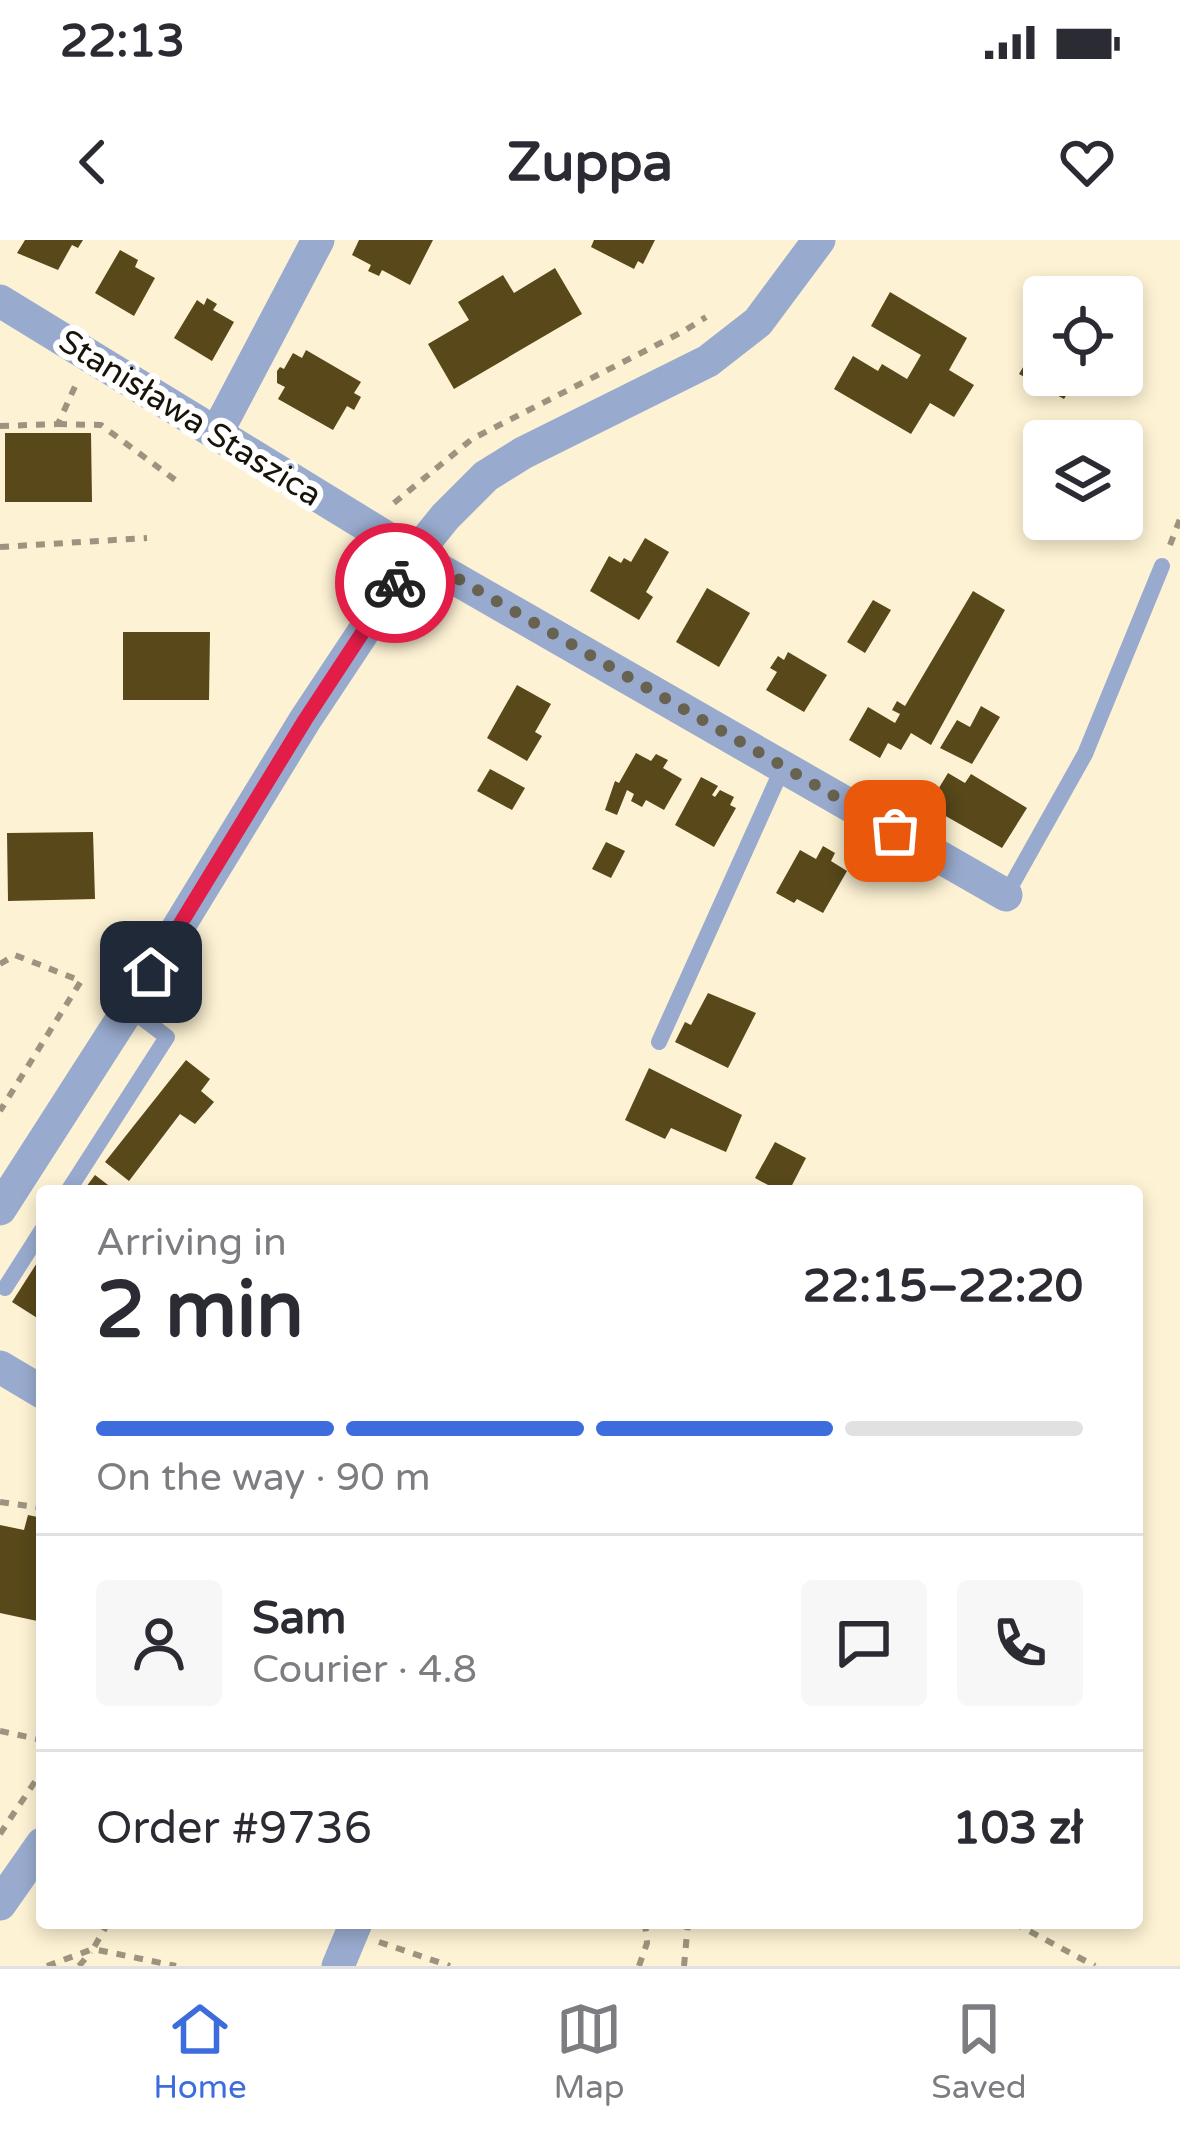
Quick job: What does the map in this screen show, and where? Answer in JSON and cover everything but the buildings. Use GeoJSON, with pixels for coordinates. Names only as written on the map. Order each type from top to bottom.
{"type":"FeatureCollection","features":[{"type":"Feature","properties":{"kind":"street"},"geometry":{"type":"LineString","coordinates":[[216,434],[318,240]]}},
{"type":"Feature","properties":{"kind":"street"},"geometry":{"type":"LineString","coordinates":[[0,1209],[305,720],[415,554],[487,476],[523,453],[708,361],[758,322],[819,240]]}},
{"type":"Feature","properties":{"kind":"street","name":"Stanisława Staszica"},"geometry":{"type":"LineString","coordinates":[[0,301],[415,554],[1006,895]]}},
{"type":"Feature","properties":{"kind":"street"},"geometry":{"type":"LineString","coordinates":[[0,1367],[36,1388]]}},
{"type":"Feature","properties":{"kind":"street"},"geometry":{"type":"LineString","coordinates":[[0,1904],[36,1853]]}},
{"type":"Feature","properties":{"kind":"street"},"geometry":{"type":"LineString","coordinates":[[338,1966],[354,1929]]}},
{"type":"Feature","properties":{"kind":"lane"},"geometry":{"type":"LineString","coordinates":[[1006,895],[1085,754],[1162,566]]}},
{"type":"Feature","properties":{"kind":"lane"},"geometry":{"type":"LineString","coordinates":[[659,1042],[783,767]]}},
{"type":"Feature","properties":{"kind":"lane"},"geometry":{"type":"LineString","coordinates":[[72,1185],[167,1037],[129,1008]]}},
{"type":"Feature","properties":{"kind":"lane"},"geometry":{"type":"LineString","coordinates":[[5,1288],[36,1239]]}},
{"type":"Feature","properties":{"kind":"path"},"geometry":{"type":"LineString","coordinates":[[58,424],[83,370],[86,352]]}},
{"type":"Feature","properties":{"kind":"path"},"geometry":{"type":"LineString","coordinates":[[0,426],[101,425],[182,485]]}},
{"type":"Feature","properties":{"kind":"path"},"geometry":{"type":"LineString","coordinates":[[0,547],[147,538]]}},
{"type":"Feature","properties":{"kind":"path"},"geometry":{"type":"LineString","coordinates":[[0,964],[15,955],[81,981],[0,1111]]}},
{"type":"Feature","properties":{"kind":"path"},"geometry":{"type":"LineString","coordinates":[[0,1502],[36,1510]]}},
{"type":"Feature","properties":{"kind":"path"},"geometry":{"type":"LineString","coordinates":[[0,1731],[36,1739]]}},
{"type":"Feature","properties":{"kind":"path"},"geometry":{"type":"LineString","coordinates":[[0,1834],[36,1780]]}},
{"type":"Feature","properties":{"kind":"path"},"geometry":{"type":"LineString","coordinates":[[79,1966],[105,1929]]}},
{"type":"Feature","properties":{"kind":"path"},"geometry":{"type":"LineString","coordinates":[[356,1929],[449,1966]]}},
{"type":"Feature","properties":{"kind":"path"},"geometry":{"type":"LineString","coordinates":[[638,1966],[647,1943],[646,1929]]}},
{"type":"Feature","properties":{"kind":"path"},"geometry":{"type":"LineString","coordinates":[[684,1966],[687,1929]]}},
{"type":"Feature","properties":{"kind":"path"},"geometry":{"type":"LineString","coordinates":[[1025,1929],[1090,1965]]}},
{"type":"Feature","properties":{"kind":"path"},"geometry":{"type":"LineString","coordinates":[[46,1966],[93,1949],[176,1966]]}},
{"type":"Feature","properties":{"kind":"path"},"geometry":{"type":"LineString","coordinates":[[415,1966],[418,1955]]}},
{"type":"Feature","properties":{"kind":"way so far"},"geometry":{"type":"LineString","coordinates":[[395,583],[415,554],[895,831]]}},
{"type":"Feature","properties":{"kind":"route"},"geometry":{"type":"LineString","coordinates":[[151,972],[395,583]]}}]}
